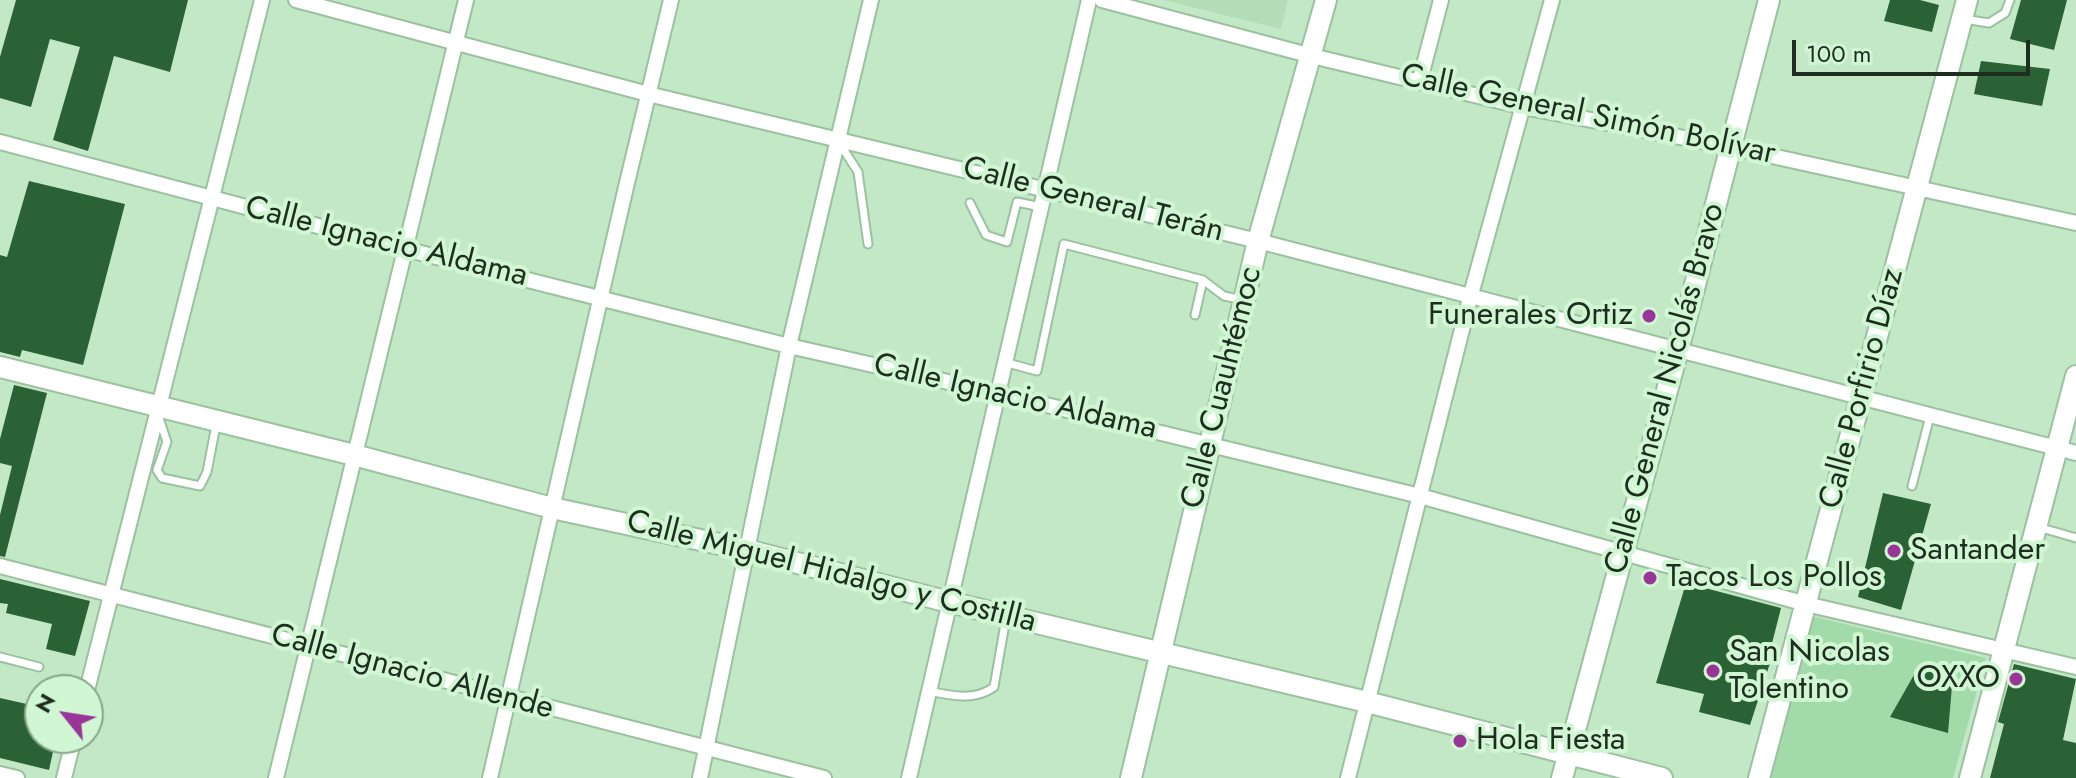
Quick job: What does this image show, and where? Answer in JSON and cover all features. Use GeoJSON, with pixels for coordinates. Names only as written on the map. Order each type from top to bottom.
{"type":"FeatureCollection","features":[{"type":"Feature","properties":{"kind":"street"},"geometry":{"type":"LineString","coordinates":[[91,674],[262,0]]}},
{"type":"Feature","properties":{"kind":"street","name":"Calle General Terán"},"geometry":{"type":"LineString","coordinates":[[296,0],[648,94],[1258,241],[2066,451]]}},
{"type":"Feature","properties":{"kind":"street"},"geometry":{"type":"LineString","coordinates":[[276,778],[466,0]]}},
{"type":"Feature","properties":{"kind":"street"},"geometry":{"type":"LineString","coordinates":[[490,778],[671,0]]}},
{"type":"Feature","properties":{"kind":"street"},"geometry":{"type":"LineString","coordinates":[[700,778],[789,346],[871,0]]}},
{"type":"Feature","properties":{"kind":"street"},"geometry":{"type":"LineString","coordinates":[[909,778],[1089,0]]}},
{"type":"Feature","properties":{"kind":"street","name":"Calle General Simón Bolívar"},"geometry":{"type":"LineString","coordinates":[[1102,0],[1312,56],[1524,107],[1731,147],[2076,223]]}},
{"type":"Feature","properties":{"kind":"street","name":"Calle Cuauhtémoc"},"geometry":{"type":"LineString","coordinates":[[1131,778],[1258,241],[1326,0]]}},
{"type":"Feature","properties":{"kind":"street"},"geometry":{"type":"LineString","coordinates":[[1420,80],[1441,0]]}},
{"type":"Feature","properties":{"kind":"street"},"geometry":{"type":"LineString","coordinates":[[1348,778],[1470,298],[1552,0]]}},
{"type":"Feature","properties":{"kind":"street","name":"Calle General Nicolás Bravo"},"geometry":{"type":"LineString","coordinates":[[1562,778],[1769,0]]}},
{"type":"Feature","properties":{"kind":"street","name":"Calle Porfirio Díaz"},"geometry":{"type":"LineString","coordinates":[[1759,778],[1965,9]]}},
{"type":"Feature","properties":{"kind":"street","name":"Calle Ignacio Aldama"},"geometry":{"type":"LineString","coordinates":[[0,142],[789,346],[1420,496],[1806,604],[2076,667]]}},
{"type":"Feature","properties":{"kind":"street","name":"Calle Miguel Hidalgo y Costilla"},"geometry":{"type":"LineString","coordinates":[[0,367],[552,508],[747,550],[1569,752],[1662,778]]}},
{"type":"Feature","properties":{"kind":"street"},"geometry":{"type":"LineString","coordinates":[[1970,778],[2036,527],[2066,451],[2076,376]]}},
{"type":"Feature","properties":{"kind":"street","name":"Calle Ignacio Allende"},"geometry":{"type":"LineString","coordinates":[[0,566],[824,778]]}},
{"type":"Feature","properties":{"kind":"street"},"geometry":{"type":"LineString","coordinates":[[64,778],[70,754]]}},
{"type":"Feature","properties":{"kind":"street"},"geometry":{"type":"LineString","coordinates":[[0,774],[17,778]]}},
{"type":"Feature","properties":{"kind":"lane"},"geometry":{"type":"LineString","coordinates":[[1965,9],[1989,23],[2005,13],[2010,0]]}},
{"type":"Feature","properties":{"kind":"lane"},"geometry":{"type":"LineString","coordinates":[[837,139],[858,172],[868,244]]}},
{"type":"Feature","properties":{"kind":"lane"},"geometry":{"type":"LineString","coordinates":[[970,203],[986,235],[1007,242],[1017,202],[1041,207]]}},
{"type":"Feature","properties":{"kind":"lane"},"geometry":{"type":"LineString","coordinates":[[1004,362],[1037,371],[1064,244],[1203,280],[1224,296],[1244,301]]}},
{"type":"Feature","properties":{"kind":"lane"},"geometry":{"type":"LineString","coordinates":[[1195,315],[1203,280]]}},
{"type":"Feature","properties":{"kind":"lane"},"geometry":{"type":"LineString","coordinates":[[158,407],[167,442],[157,470],[162,478],[200,486],[207,472],[216,422]]}},
{"type":"Feature","properties":{"kind":"lane"},"geometry":{"type":"LineString","coordinates":[[1912,486],[1930,416]]}},
{"type":"Feature","properties":{"kind":"lane"},"geometry":{"type":"LineString","coordinates":[[2036,527],[2076,538]]}},
{"type":"Feature","properties":{"kind":"lane"},"geometry":{"type":"LineString","coordinates":[[929,691],[982,696],[994,687],[1006,616]]}},
{"type":"Feature","properties":{"kind":"lane"},"geometry":{"type":"LineString","coordinates":[[0,657],[39,667]]}},
{"type":"Feature","properties":{"kind":"shaded area"},"geometry":{"type":"Polygon","coordinates":[[[1164,0],[1288,0],[1281,29],[1164,0]]]}},
{"type":"Feature","properties":{"kind":"shaded area"},"geometry":{"type":"Polygon","coordinates":[[[1807,615],[1986,658],[1953,778],[1766,778],[1807,615]]]}},
{"type":"Feature","properties":{"kind":"building"},"geometry":{"type":"Polygon","coordinates":[[[16,0],[188,0],[170,72],[114,56],[88,151],[53,140],[80,47],[50,39],[31,107],[0,98],[0,57],[16,0]]]}},
{"type":"Feature","properties":{"kind":"building"},"geometry":{"type":"Polygon","coordinates":[[[1890,0],[1920,0],[1939,5],[1932,32],[1884,21],[1890,0]]]}},
{"type":"Feature","properties":{"kind":"building"},"geometry":{"type":"Polygon","coordinates":[[[2021,0],[2067,0],[2054,50],[2010,39],[2021,0]]]}},
{"type":"Feature","properties":{"kind":"building"},"geometry":{"type":"Polygon","coordinates":[[[1981,61],[2050,69],[2042,106],[1974,94],[1981,61]]]}},
{"type":"Feature","properties":{"kind":"building"},"geometry":{"type":"Polygon","coordinates":[[[29,181],[125,204],[83,365],[22,350],[20,357],[0,352],[0,255],[7,257],[29,181]]]}},
{"type":"Feature","properties":{"kind":"building"},"geometry":{"type":"Polygon","coordinates":[[[14,385],[47,393],[5,557],[0,556],[0,515],[12,466],[0,463],[0,439],[14,385]]]}},
{"type":"Feature","properties":{"kind":"building","name":"Santander"},"geometry":{"type":"Polygon","coordinates":[[[1883,493],[1931,504],[1901,610],[1858,597],[1883,493]]]}},
{"type":"Feature","properties":{"kind":"building"},"geometry":{"type":"Polygon","coordinates":[[[0,579],[90,601],[75,656],[46,649],[52,624],[6,613],[8,604],[0,603],[0,579]]]}},
{"type":"Feature","properties":{"kind":"building"},"geometry":{"type":"Polygon","coordinates":[[[1686,583],[1781,608],[1768,659],[1771,660],[1750,725],[1699,712],[1704,694],[1656,683],[1686,583]]]}},
{"type":"Feature","properties":{"kind":"building"},"geometry":{"type":"Polygon","coordinates":[[[2014,664],[2076,679],[2063,740],[2076,743],[2076,778],[1990,778],[2004,724],[1998,722],[2014,664]]]}},
{"type":"Feature","properties":{"kind":"building"},"geometry":{"type":"Polygon","coordinates":[[[1919,666],[1953,674],[1948,733],[1890,717],[1919,666]]]}},
{"type":"Feature","properties":{"kind":"building"},"geometry":{"type":"Polygon","coordinates":[[[0,698],[24,703],[24,754],[52,754],[49,770],[0,758],[0,698]]]}},
{"type":"Feature","properties":{"kind":"place","name":"Funerales Ortiz"},"geometry":{"type":"Point","coordinates":[1649,316]}},
{"type":"Feature","properties":{"kind":"place","name":"Santander"},"geometry":{"type":"Point","coordinates":[1894,551]}},
{"type":"Feature","properties":{"kind":"place","name":"Tacos Los Pollos"},"geometry":{"type":"Point","coordinates":[1650,578]}},
{"type":"Feature","properties":{"kind":"place","name":"San Nicolas Tolentino"},"geometry":{"type":"Point","coordinates":[1713,671]}},
{"type":"Feature","properties":{"kind":"place","name":"OXXO"},"geometry":{"type":"Point","coordinates":[2016,679]}},
{"type":"Feature","properties":{"kind":"place","name":"Hola Fiesta"},"geometry":{"type":"Point","coordinates":[1460,741]}}]}
